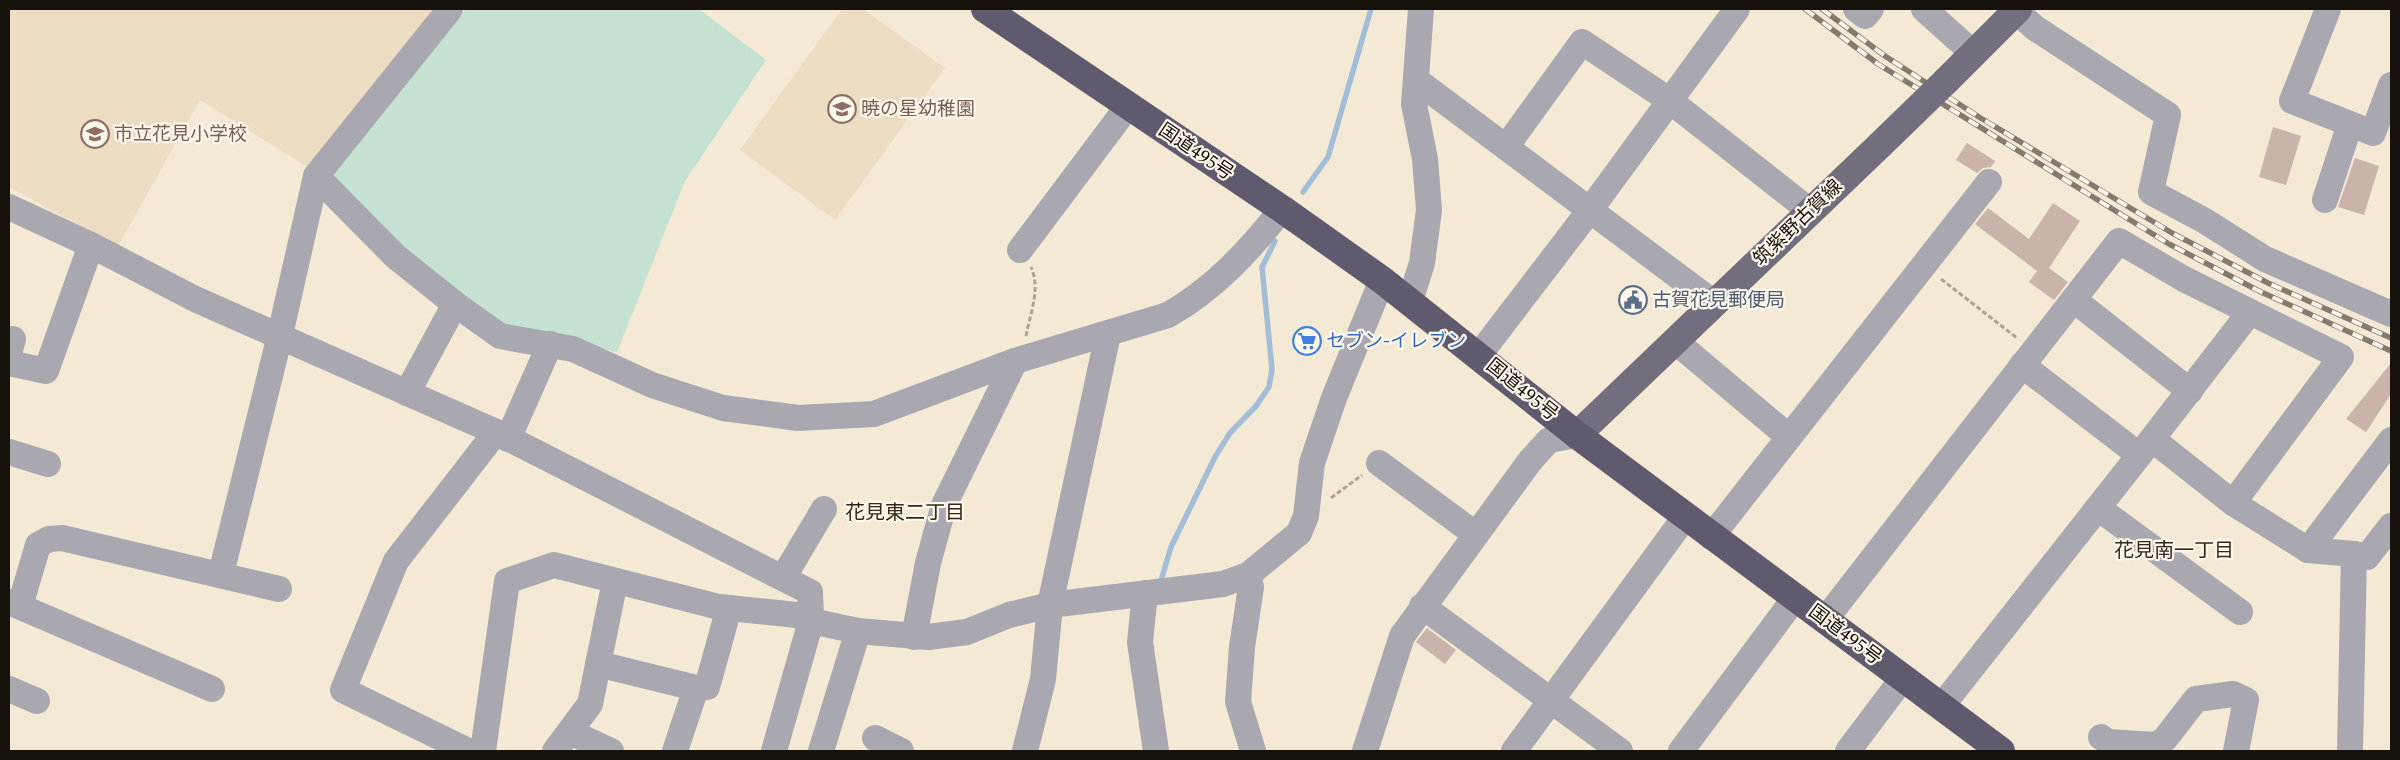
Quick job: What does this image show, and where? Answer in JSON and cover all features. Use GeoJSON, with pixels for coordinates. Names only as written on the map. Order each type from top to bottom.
{"type":"FeatureCollection","features":[{"type":"Feature","properties":{"kind":"highway","name":"国道495号"},"geometry":{"type":"LineString","coordinates":[[985,9],[1282,209],[1382,280],[1479,355],[1577,435],[1711,537],[2001,751]]}},
{"type":"Feature","properties":{"kind":"main road","name":"筑紫野古賀線"},"geometry":{"type":"LineString","coordinates":[[1577,435],[1880,145],[2017,10]]}},
{"type":"Feature","properties":{"kind":"street"},"geometry":{"type":"LineString","coordinates":[[221,574],[280,335],[316,176],[450,9]]}},
{"type":"Feature","properties":{"kind":"street"},"geometry":{"type":"LineString","coordinates":[[1410,301],[1422,263],[1428,210],[1424,159],[1414,104],[1421,9]]}},
{"type":"Feature","properties":{"kind":"street"},"geometry":{"type":"LineString","coordinates":[[1479,355],[1590,210],[1737,9]]}},
{"type":"Feature","properties":{"kind":"street"},"geometry":{"type":"LineString","coordinates":[[1856,9],[1865,16],[1871,9]]}},
{"type":"Feature","properties":{"kind":"street"},"geometry":{"type":"LineString","coordinates":[[1924,9],[1974,54]]}},
{"type":"Feature","properties":{"kind":"street"},"geometry":{"type":"LineString","coordinates":[[2328,9],[2292,101],[2373,132],[2391,85]]}},
{"type":"Feature","properties":{"kind":"street"},"geometry":{"type":"LineString","coordinates":[[2017,10],[2035,28],[2168,115],[2151,192],[2205,221],[2265,258],[2391,314]]}},
{"type":"Feature","properties":{"kind":"street"},"geometry":{"type":"LineString","coordinates":[[1506,146],[1582,42],[1669,100],[1810,211]]}},
{"type":"Feature","properties":{"kind":"street"},"geometry":{"type":"LineString","coordinates":[[1416,80],[1714,303]]}},
{"type":"Feature","properties":{"kind":"street"},"geometry":{"type":"LineString","coordinates":[[1020,250],[1128,106]]}},
{"type":"Feature","properties":{"kind":"street"},"geometry":{"type":"LineString","coordinates":[[2325,200],[2350,124]]}},
{"type":"Feature","properties":{"kind":"street"},"geometry":{"type":"LineString","coordinates":[[316,176],[395,256],[455,304],[500,336],[573,349],[652,384],[723,408],[798,418],[874,414],[1014,361],[1168,315],[1207,289],[1255,243],[1282,209]]}},
{"type":"Feature","properties":{"kind":"street"},"geometry":{"type":"LineString","coordinates":[[1711,537],[1922,265],[1989,182]]}},
{"type":"Feature","properties":{"kind":"street"},"geometry":{"type":"LineString","coordinates":[[9,207],[91,245],[195,299],[264,331],[280,335],[502,435],[810,592],[811,621],[774,751]]}},
{"type":"Feature","properties":{"kind":"street"},"geometry":{"type":"LineString","coordinates":[[1825,620],[2119,241],[2184,279],[2341,357],[2233,503]]}},
{"type":"Feature","properties":{"kind":"street"},"geometry":{"type":"LineString","coordinates":[[10,352],[46,371],[91,245]]}},
{"type":"Feature","properties":{"kind":"street"},"geometry":{"type":"LineString","coordinates":[[483,751],[507,581],[554,565],[729,608],[797,615],[811,621],[858,631],[914,637],[967,632],[1008,615],[1050,605],[1222,584],[1248,575],[1299,533],[1306,516],[1312,463],[1337,389],[1382,280]]}},
{"type":"Feature","properties":{"kind":"street"},"geometry":{"type":"LineString","coordinates":[[2074,300],[2190,391]]}},
{"type":"Feature","properties":{"kind":"street"},"geometry":{"type":"LineString","coordinates":[[407,393],[455,304]]}},
{"type":"Feature","properties":{"kind":"street"},"geometry":{"type":"LineString","coordinates":[[1941,708],[2250,312]]}},
{"type":"Feature","properties":{"kind":"street"},"geometry":{"type":"LineString","coordinates":[[1025,751],[1043,679],[1050,605],[1108,334]]}},
{"type":"Feature","properties":{"kind":"street"},"geometry":{"type":"LineString","coordinates":[[1676,342],[1788,438]]}},
{"type":"Feature","properties":{"kind":"street"},"geometry":{"type":"LineString","coordinates":[[468,751],[343,690],[396,561],[502,435],[550,344]]}},
{"type":"Feature","properties":{"kind":"street"},"geometry":{"type":"LineString","coordinates":[[2028,358],[2146,447],[2308,550],[2371,557]]}},
{"type":"Feature","properties":{"kind":"street"},"geometry":{"type":"LineString","coordinates":[[914,637],[928,563],[944,504],[1014,361]]}},
{"type":"Feature","properties":{"kind":"street"},"geometry":{"type":"LineString","coordinates":[[1365,751],[1402,636],[1422,606],[1530,461],[1549,440],[1577,435]]}},
{"type":"Feature","properties":{"kind":"street"},"geometry":{"type":"LineString","coordinates":[[2308,550],[2391,440]]}},
{"type":"Feature","properties":{"kind":"street"},"geometry":{"type":"LineString","coordinates":[[9,452],[48,464]]}},
{"type":"Feature","properties":{"kind":"street"},"geometry":{"type":"LineString","coordinates":[[1379,463],[1475,534]]}},
{"type":"Feature","properties":{"kind":"street"},"geometry":{"type":"LineString","coordinates":[[2098,508],[2240,612]]}},
{"type":"Feature","properties":{"kind":"street"},"geometry":{"type":"LineString","coordinates":[[783,578],[824,509]]}},
{"type":"Feature","properties":{"kind":"street"},"geometry":{"type":"LineString","coordinates":[[1514,751],[1685,517]]}},
{"type":"Feature","properties":{"kind":"street"},"geometry":{"type":"LineString","coordinates":[[2350,751],[2371,557],[2391,526]]}},
{"type":"Feature","properties":{"kind":"street"},"geometry":{"type":"LineString","coordinates":[[212,689],[14,604],[38,545],[49,539],[62,538],[279,589]]}},
{"type":"Feature","properties":{"kind":"street"},"geometry":{"type":"LineString","coordinates":[[1248,575],[1250,587],[1238,702],[1252,751]]}},
{"type":"Feature","properties":{"kind":"street"},"geometry":{"type":"LineString","coordinates":[[611,751],[562,742],[590,704],[615,581]]}},
{"type":"Feature","properties":{"kind":"street"},"geometry":{"type":"LineString","coordinates":[[1145,593],[1140,642],[1156,751]]}},
{"type":"Feature","properties":{"kind":"street"},"geometry":{"type":"LineString","coordinates":[[1681,751],[1795,598]]}},
{"type":"Feature","properties":{"kind":"street"},"geometry":{"type":"LineString","coordinates":[[1422,606],[1553,700],[1620,751]]}},
{"type":"Feature","properties":{"kind":"street"},"geometry":{"type":"LineString","coordinates":[[598,664],[696,688],[707,687],[729,608]]}},
{"type":"Feature","properties":{"kind":"street"},"geometry":{"type":"LineString","coordinates":[[822,751],[858,631]]}},
{"type":"Feature","properties":{"kind":"street"},"geometry":{"type":"LineString","coordinates":[[1848,751],[1904,678]]}},
{"type":"Feature","properties":{"kind":"street"},"geometry":{"type":"LineString","coordinates":[[675,751],[696,688]]}},
{"type":"Feature","properties":{"kind":"street"},"geometry":{"type":"LineString","coordinates":[[9,689],[37,702]]}},
{"type":"Feature","properties":{"kind":"street"},"geometry":{"type":"LineString","coordinates":[[2101,737],[2108,742],[2156,748],[2196,699],[2233,694],[2246,700],[2236,751]]}},
{"type":"Feature","properties":{"kind":"street"},"geometry":{"type":"LineString","coordinates":[[875,738],[901,751]]}},
{"type":"Feature","properties":{"kind":"path"},"geometry":{"type":"LineString","coordinates":[[1014,361],[1025,338],[1035,294],[1036,277],[1020,250]]}},
{"type":"Feature","properties":{"kind":"path"},"geometry":{"type":"LineString","coordinates":[[1922,265],[2028,358]]}},
{"type":"Feature","properties":{"kind":"path"},"geometry":{"type":"LineString","coordinates":[[1306,516],[1379,463]]}},
{"type":"Feature","properties":{"kind":"shaded area","name":"市立花見小学校"},"geometry":{"type":"Polygon","coordinates":[[[9,9],[437,9],[309,168],[200,100],[118,246],[9,187],[9,9]]]}},
{"type":"Feature","properties":{"kind":"shaded area","name":"暁の星幼稚園"},"geometry":{"type":"Polygon","coordinates":[[[842,9],[863,9],[945,68],[835,220],[740,150],[842,9]]]}},
{"type":"Feature","properties":{"kind":"green space"},"geometry":{"type":"Polygon","coordinates":[[[466,9],[699,9],[766,60],[685,181],[617,352],[506,327],[396,246],[332,173],[466,9]]]}},
{"type":"Feature","properties":{"kind":"building"},"geometry":{"type":"Polygon","coordinates":[[[2273,127],[2301,136],[2286,185],[2259,177],[2273,127]]]}},
{"type":"Feature","properties":{"kind":"building"},"geometry":{"type":"Polygon","coordinates":[[[1967,143],[1995,161],[1991,167],[1983,168],[1977,173],[1956,160],[1967,143]]]}},
{"type":"Feature","properties":{"kind":"building"},"geometry":{"type":"Polygon","coordinates":[[[2355,158],[2379,166],[2364,215],[2338,207],[2355,158]]]}},
{"type":"Feature","properties":{"kind":"building"},"geometry":{"type":"Polygon","coordinates":[[[2053,203],[2080,221],[2049,268],[2068,282],[2054,300],[2029,282],[2037,271],[1975,224],[1988,208],[2029,239],[2053,203]]]}},
{"type":"Feature","properties":{"kind":"building"},"geometry":{"type":"Polygon","coordinates":[[[2391,363],[2391,394],[2366,432],[2346,419],[2391,363]]]}},
{"type":"Feature","properties":{"kind":"building"},"geometry":{"type":"Polygon","coordinates":[[[1427,628],[1456,650],[1445,664],[1416,642],[1427,628]]]}},
{"type":"Feature","properties":{"kind":"waterway"},"geometry":{"type":"LineString","coordinates":[[1303,192],[1328,157],[1371,9]]}},
{"type":"Feature","properties":{"kind":"waterway"},"geometry":{"type":"LineString","coordinates":[[1160,584],[1171,547],[1215,457],[1230,433],[1256,406],[1269,387],[1272,369],[1262,267],[1275,241]]}},
{"type":"Feature","properties":{"kind":"railway"},"geometry":{"type":"LineString","coordinates":[[1805,9],[1878,64],[2169,244],[2261,292],[2391,351]]}},
{"type":"Feature","properties":{"kind":"railway"},"geometry":{"type":"LineString","coordinates":[[1822,9],[1885,56],[1979,117],[2172,233],[2268,283],[2391,338]]}},
{"type":"Feature","properties":{"kind":"place","name":"暁の星幼稚園"},"geometry":{"type":"Point","coordinates":[842,109]}},
{"type":"Feature","properties":{"kind":"place","name":"市立花見小学校"},"geometry":{"type":"Point","coordinates":[95,134]}},
{"type":"Feature","properties":{"kind":"place","name":"古賀花見郵便局"},"geometry":{"type":"Point","coordinates":[1633,300]}},
{"type":"Feature","properties":{"kind":"place","name":"セブン-イレブン"},"geometry":{"type":"Point","coordinates":[1307,341]}},
{"type":"Feature","properties":{"kind":"district","name":"花見東二丁目"},"geometry":{"type":"Point","coordinates":[905,513]}},
{"type":"Feature","properties":{"kind":"district","name":"花見南一丁目"},"geometry":{"type":"Point","coordinates":[2174,551]}}]}
